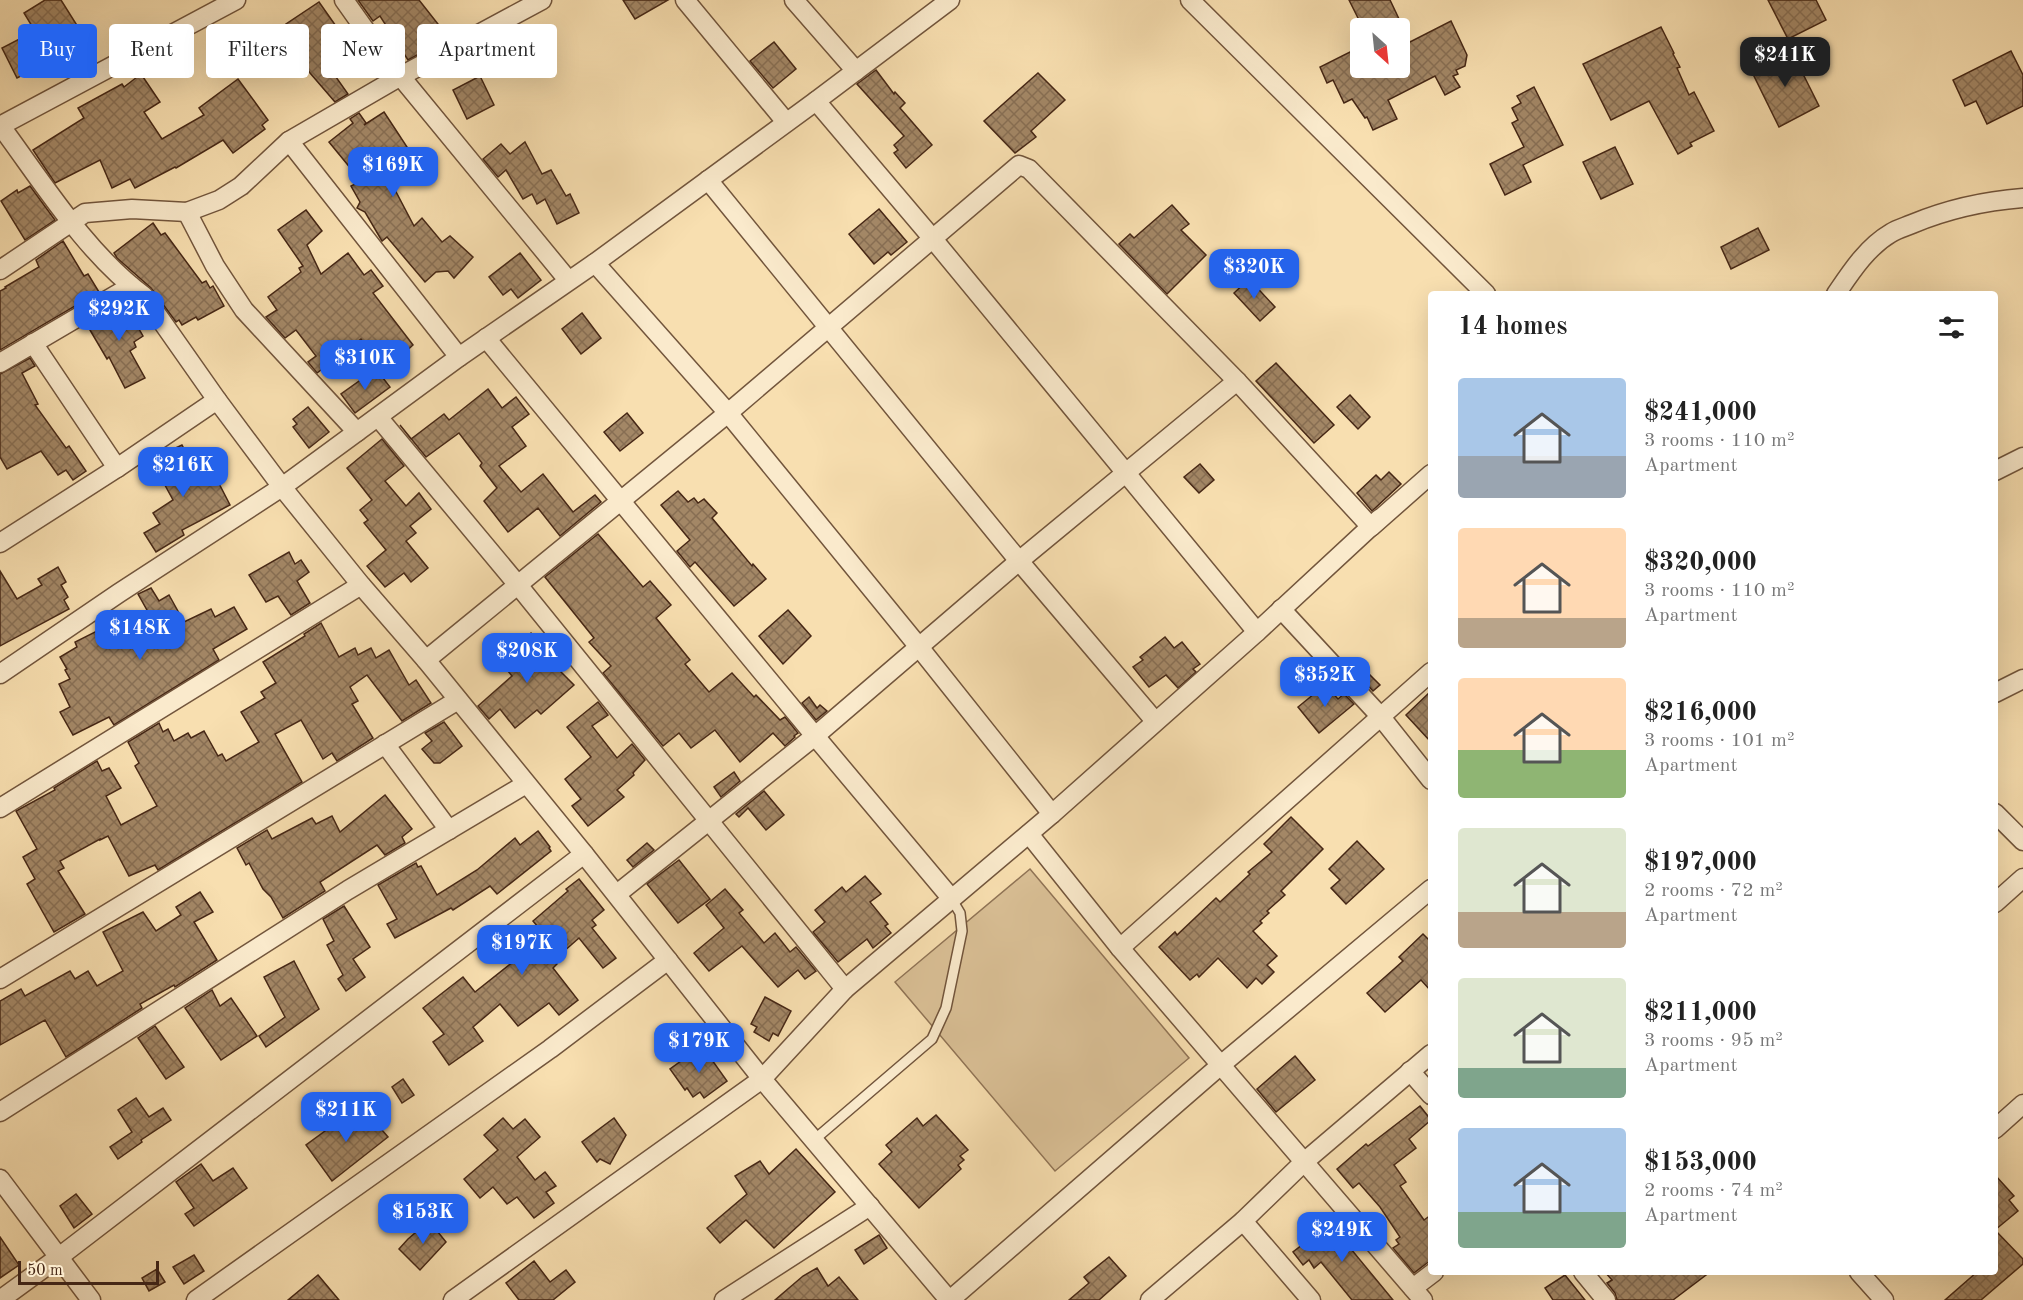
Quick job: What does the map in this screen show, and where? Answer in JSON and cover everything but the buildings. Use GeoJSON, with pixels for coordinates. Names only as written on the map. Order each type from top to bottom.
{"type":"FeatureCollection","features":[{"type":"Feature","properties":{"kind":"street"},"geometry":{"type":"LineString","coordinates":[[236,0],[0,126],[86,240],[144,296],[282,487],[361,585],[426,660],[617,894],[762,1079],[950,1300],[1222,1064],[1428,892]]}},
{"type":"Feature","properties":{"kind":"street"},"geometry":{"type":"LineString","coordinates":[[344,0],[361,24]]}},
{"type":"Feature","properties":{"kind":"street"},"geometry":{"type":"LineString","coordinates":[[405,74],[542,0]]}},
{"type":"Feature","properties":{"kind":"street"},"geometry":{"type":"LineString","coordinates":[[685,0],[786,122]]}},
{"type":"Feature","properties":{"kind":"street"},"geometry":{"type":"LineString","coordinates":[[794,0],[856,70]]}},
{"type":"Feature","properties":{"kind":"street"},"geometry":{"type":"LineString","coordinates":[[0,674],[282,487],[459,357],[595,263],[950,0]]}},
{"type":"Feature","properties":{"kind":"street"},"geometry":{"type":"LineString","coordinates":[[1190,0],[1483,291]]}},
{"type":"Feature","properties":{"kind":"street"},"geometry":{"type":"LineString","coordinates":[[0,270],[85,213],[132,208],[186,212],[219,200],[241,186],[289,141],[398,78]]}},
{"type":"Feature","properties":{"kind":"street"},"geometry":{"type":"LineString","coordinates":[[403,78],[568,280]]}},
{"type":"Feature","properties":{"kind":"street"},"geometry":{"type":"LineString","coordinates":[[816,101],[933,239],[1257,632]]}},
{"type":"Feature","properties":{"kind":"street"},"geometry":{"type":"LineString","coordinates":[[289,141],[459,357]]}},
{"type":"Feature","properties":{"kind":"street"},"geometry":{"type":"LineString","coordinates":[[426,660],[728,413],[1019,165],[1024,166],[1237,381],[1371,527]]}},
{"type":"Feature","properties":{"kind":"street"},"geometry":{"type":"LineString","coordinates":[[708,180],[1020,561],[1155,721]]}},
{"type":"Feature","properties":{"kind":"street"},"geometry":{"type":"LineString","coordinates":[[1838,291],[1866,254],[1891,233],[1932,215],[1960,207],[1995,200],[2023,198]]}},
{"type":"Feature","properties":{"kind":"street"},"geometry":{"type":"LineString","coordinates":[[186,212],[215,266],[244,310],[357,432]]}},
{"type":"Feature","properties":{"kind":"street"},"geometry":{"type":"LineString","coordinates":[[595,263],[728,413],[1052,814]]}},
{"type":"Feature","properties":{"kind":"street"},"geometry":{"type":"LineString","coordinates":[[0,363],[132,286]]}},
{"type":"Feature","properties":{"kind":"street"},"geometry":{"type":"LineString","coordinates":[[486,338],[814,736],[951,898]]}},
{"type":"Feature","properties":{"kind":"street"},"geometry":{"type":"LineString","coordinates":[[33,343],[117,468]]}},
{"type":"Feature","properties":{"kind":"street"},"geometry":{"type":"LineString","coordinates":[[617,894],[814,736],[1237,381]]}},
{"type":"Feature","properties":{"kind":"street"},"geometry":{"type":"LineString","coordinates":[[0,543],[218,400]]}},
{"type":"Feature","properties":{"kind":"street"},"geometry":{"type":"LineString","coordinates":[[378,417],[518,585],[845,988]]}},
{"type":"Feature","properties":{"kind":"street"},"geometry":{"type":"LineString","coordinates":[[1998,470],[2023,457]]}},
{"type":"Feature","properties":{"kind":"street"},"geometry":{"type":"LineString","coordinates":[[1371,527],[1428,469]]}},
{"type":"Feature","properties":{"kind":"street"},"geometry":{"type":"LineString","coordinates":[[453,1300],[762,1079],[845,988],[1052,814],[1428,477]]}},
{"type":"Feature","properties":{"kind":"street"},"geometry":{"type":"LineString","coordinates":[[0,808],[361,585]]}},
{"type":"Feature","properties":{"kind":"street"},"geometry":{"type":"LineString","coordinates":[[1281,609],[1381,717],[1428,776]]}},
{"type":"Feature","properties":{"kind":"street"},"geometry":{"type":"LineString","coordinates":[[1120,948],[1428,675]]}},
{"type":"Feature","properties":{"kind":"street"},"geometry":{"type":"LineString","coordinates":[[1998,692],[2023,679]]}},
{"type":"Feature","properties":{"kind":"street"},"geometry":{"type":"LineString","coordinates":[[0,979],[458,700]]}},
{"type":"Feature","properties":{"kind":"street"},"geometry":{"type":"LineString","coordinates":[[385,744],[449,830]]}},
{"type":"Feature","properties":{"kind":"street"},"geometry":{"type":"LineString","coordinates":[[0,1112],[348,890],[526,784]]}},
{"type":"Feature","properties":{"kind":"street"},"geometry":{"type":"LineString","coordinates":[[1998,816],[2023,841]]}},
{"type":"Feature","properties":{"kind":"street"},"geometry":{"type":"LineString","coordinates":[[1029,834],[1120,948],[1418,1294],[1432,1275]]}},
{"type":"Feature","properties":{"kind":"street"},"geometry":{"type":"LineString","coordinates":[[0,1300],[584,854]]}},
{"type":"Feature","properties":{"kind":"street"},"geometry":{"type":"LineString","coordinates":[[1998,900],[2023,878]]}},
{"type":"Feature","properties":{"kind":"street"},"geometry":{"type":"LineString","coordinates":[[196,1300],[550,1049],[668,960]]}},
{"type":"Feature","properties":{"kind":"street"},"geometry":{"type":"LineString","coordinates":[[1150,1300],[1243,1221],[1304,1162],[1428,1056]]}},
{"type":"Feature","properties":{"kind":"street"},"geometry":{"type":"LineString","coordinates":[[1410,1071],[1428,1092]]}},
{"type":"Feature","properties":{"kind":"street"},"geometry":{"type":"LineString","coordinates":[[1998,1126],[2023,1104]]}},
{"type":"Feature","properties":{"kind":"street"},"geometry":{"type":"LineString","coordinates":[[0,1179],[91,1300]]}},
{"type":"Feature","properties":{"kind":"street"},"geometry":{"type":"LineString","coordinates":[[724,1300],[870,1206]]}},
{"type":"Feature","properties":{"kind":"street"},"geometry":{"type":"LineString","coordinates":[[1243,1221],[1311,1300]]}},
{"type":"Feature","properties":{"kind":"street"},"geometry":{"type":"LineString","coordinates":[[1585,1275],[1606,1300]]}},
{"type":"Feature","properties":{"kind":"street"},"geometry":{"type":"LineString","coordinates":[[1862,1275],[1884,1300]]}},
{"type":"Feature","properties":{"kind":"lane"},"geometry":{"type":"LineString","coordinates":[[814,1140],[932,1040],[946,1008],[962,932],[960,913],[951,898]]}},
{"type":"Feature","properties":{"kind":"shaded area"},"geometry":{"type":"Polygon","coordinates":[[[1030,869],[1189,1058],[1055,1171],[895,982],[1030,869]]]}}]}
